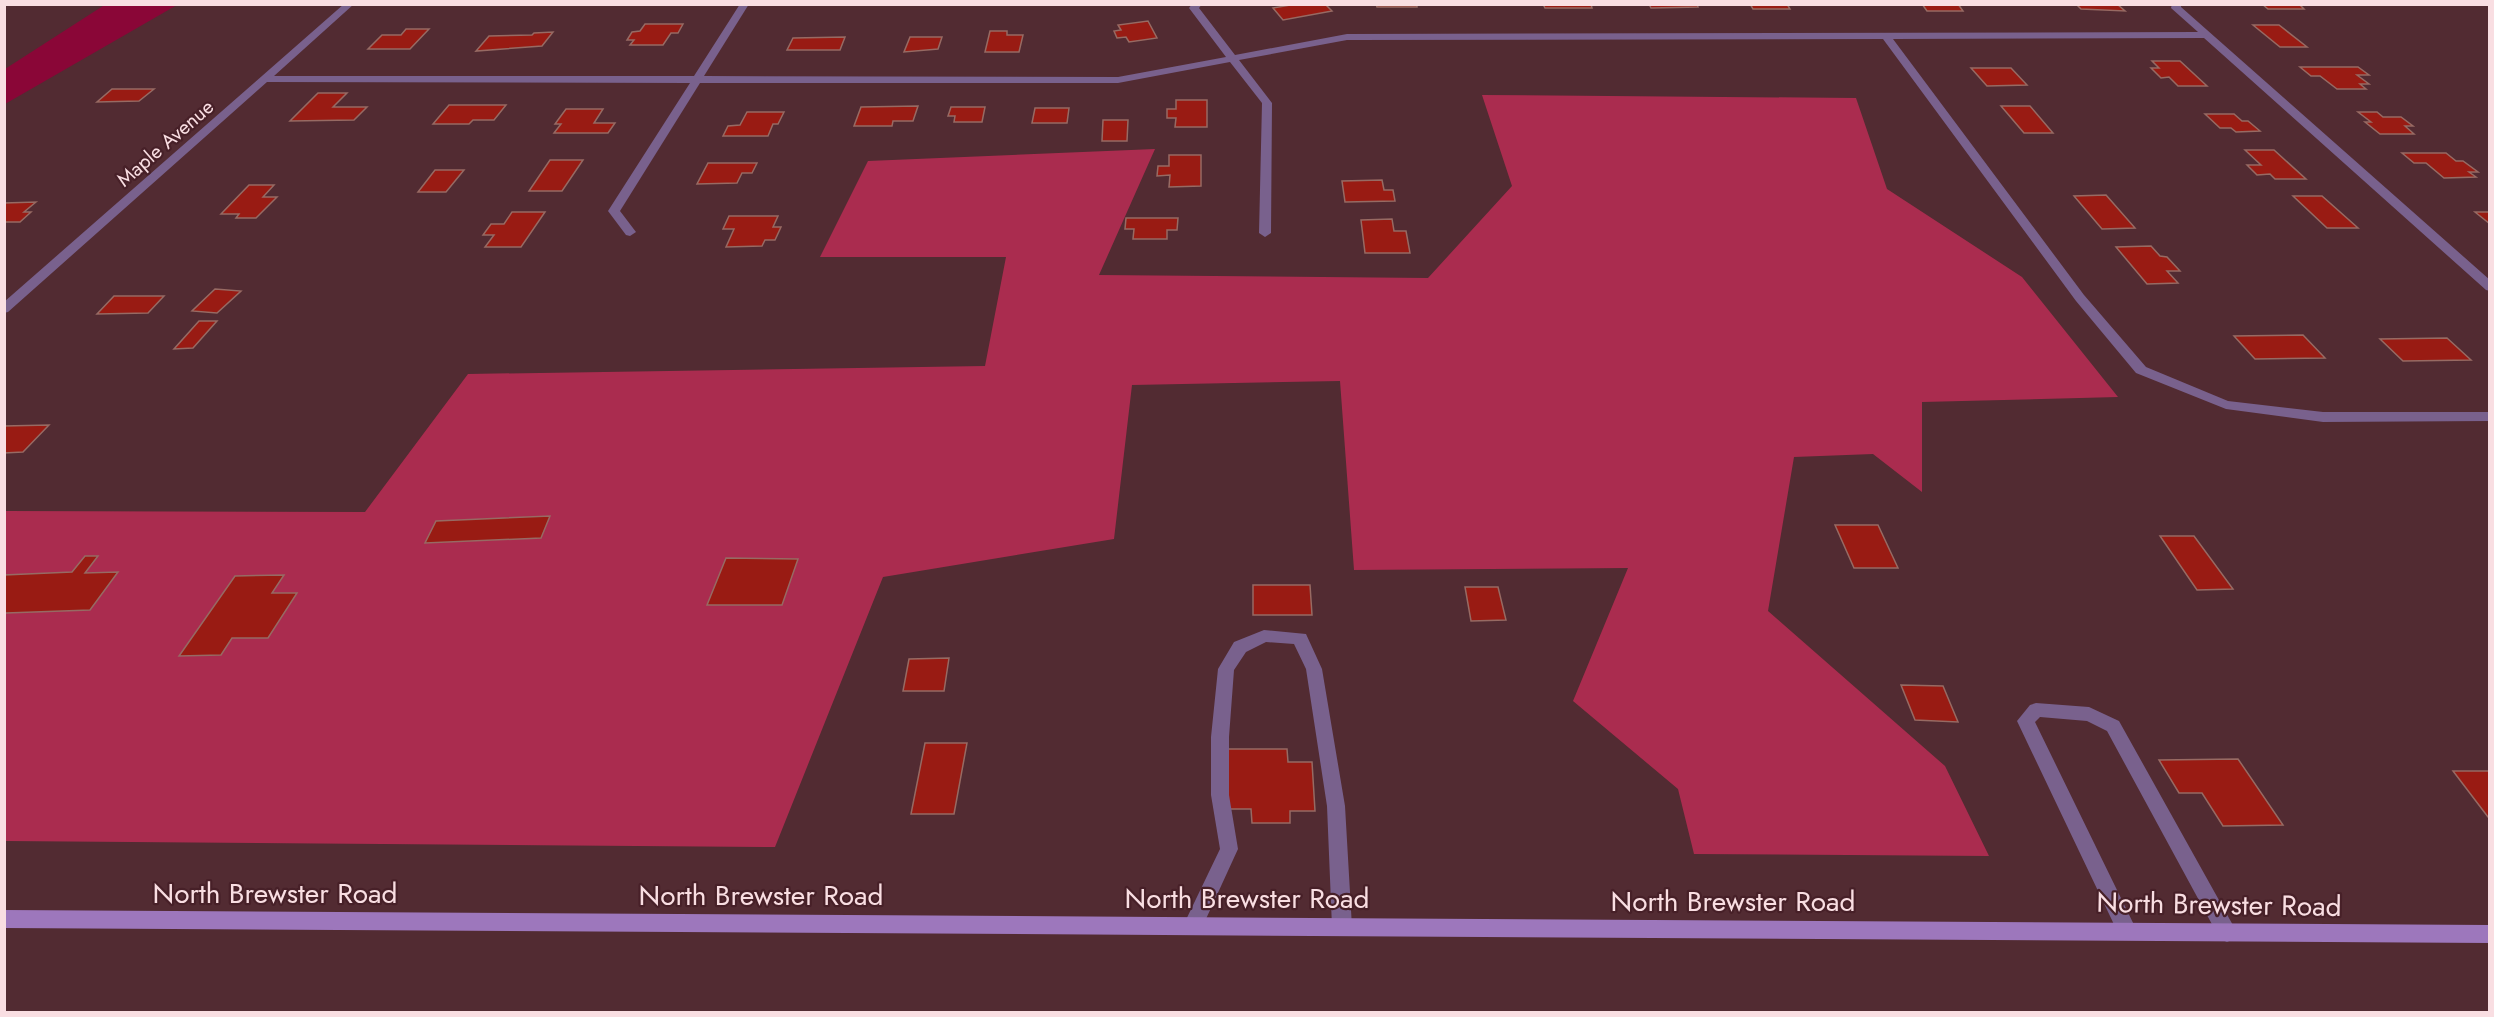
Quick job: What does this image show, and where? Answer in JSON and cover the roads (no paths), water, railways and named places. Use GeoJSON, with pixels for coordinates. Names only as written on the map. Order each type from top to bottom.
{"type":"FeatureCollection","features":[{"type":"Feature","properties":{"kind":"main road","name":"North Brewster Road"},"geometry":{"type":"LineString","coordinates":[[4,919],[2490,934]]}},
{"type":"Feature","properties":{"kind":"street","name":"Maple Avenue"},"geometry":{"type":"LineString","coordinates":[[4,309],[350,4]]}},
{"type":"Feature","properties":{"kind":"street"},"geometry":{"type":"LineString","coordinates":[[630,232],[614,211],[745,4]]}},
{"type":"Feature","properties":{"kind":"street"},"geometry":{"type":"LineString","coordinates":[[1198,4],[1194,8],[1267,103],[1265,233]]}},
{"type":"Feature","properties":{"kind":"street"},"geometry":{"type":"LineString","coordinates":[[2177,4],[2176,8],[2490,287]]}},
{"type":"Feature","properties":{"kind":"street"},"geometry":{"type":"LineString","coordinates":[[266,79],[1118,80],[1347,37],[2207,35]]}},
{"type":"Feature","properties":{"kind":"street"},"geometry":{"type":"LineString","coordinates":[[1887,37],[2080,298],[2141,370],[2226,405],[2323,417],[2490,416]]}},
{"type":"Feature","properties":{"kind":"street"},"geometry":{"type":"LineString","coordinates":[[1193,927],[1229,849],[1220,795],[1220,737],[1226,669],[1240,646],[1264,636],[1300,638],[1314,669],[1336,806],[1341,927]]}},
{"type":"Feature","properties":{"kind":"street"},"geometry":{"type":"LineString","coordinates":[[2127,931],[2026,721],[2036,710],[2089,714],[2113,726],[2227,933]]}}]}
